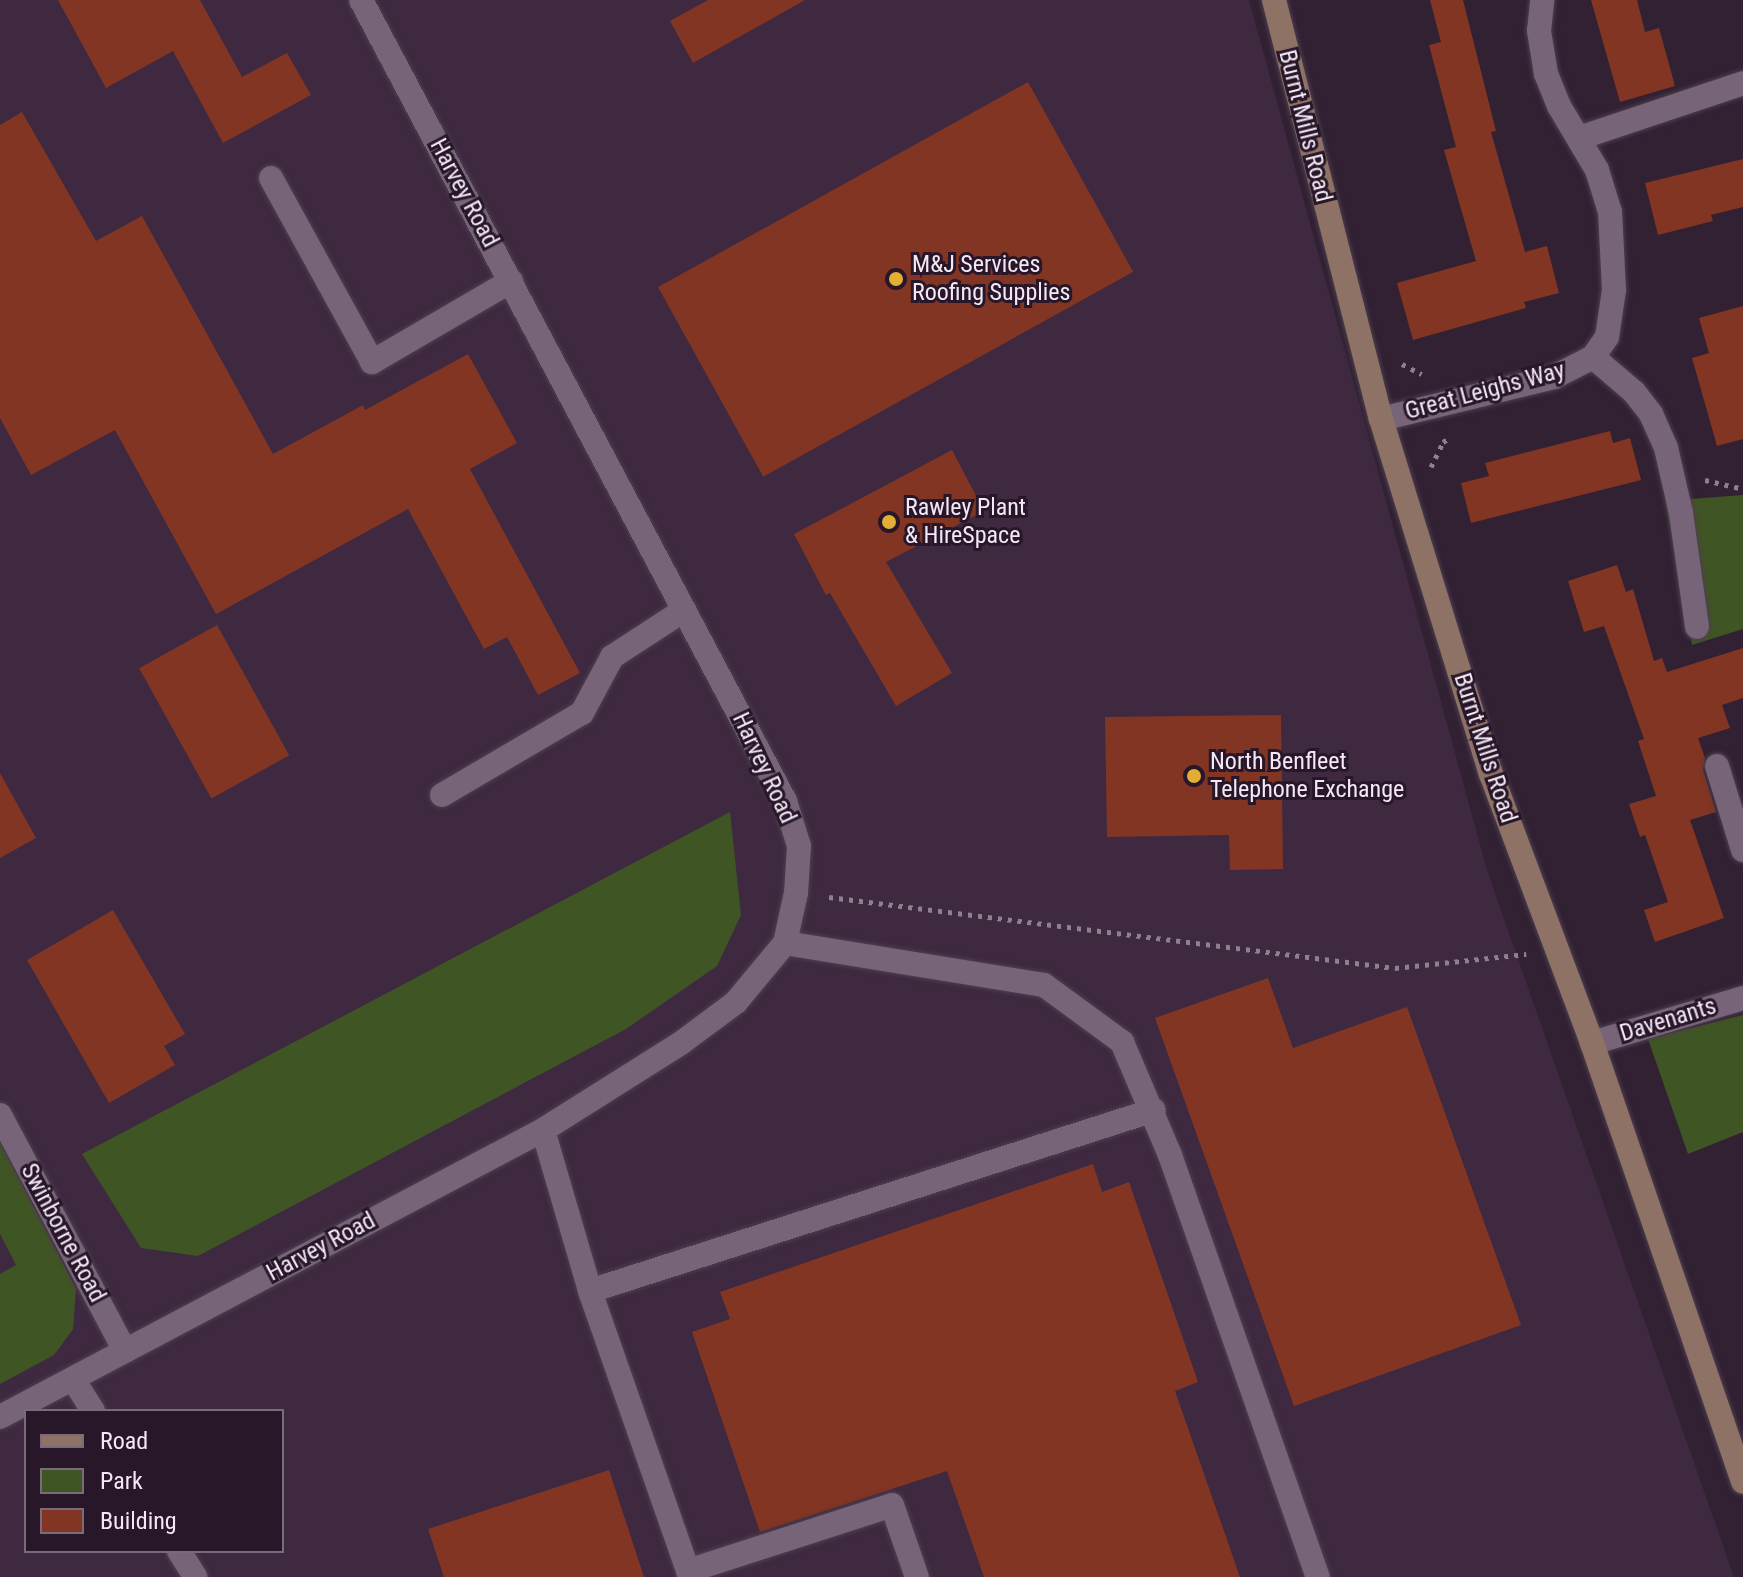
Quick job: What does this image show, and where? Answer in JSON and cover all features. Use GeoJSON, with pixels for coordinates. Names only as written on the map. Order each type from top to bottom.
{"type":"FeatureCollection","features":[{"type":"Feature","properties":{"kind":"street","name":"Harvey Road"},"geometry":{"type":"LineString","coordinates":[[0,1417],[543,1130],[681,1043],[736,1002],[785,943],[796,893],[799,846],[785,801],[361,0]]}},
{"type":"Feature","properties":{"kind":"street","name":"Burnt Mills Road"},"geometry":{"type":"LineString","coordinates":[[1274,0],[1381,419],[1491,774],[1592,1043],[1743,1482]]}},
{"type":"Feature","properties":{"kind":"street","name":"Great Leighs Way"},"geometry":{"type":"LineString","coordinates":[[1381,419],[1554,377],[1593,357],[1607,337],[1614,290],[1613,240],[1606,193],[1559,106],[1546,74],[1539,31],[1542,0]]}},
{"type":"Feature","properties":{"kind":"street"},"geometry":{"type":"LineString","coordinates":[[1579,138],[1743,83]]}},
{"type":"Feature","properties":{"kind":"street"},"geometry":{"type":"LineString","coordinates":[[271,178],[372,362],[511,281]]}},
{"type":"Feature","properties":{"kind":"street"},"geometry":{"type":"LineString","coordinates":[[1593,357],[1634,392],[1651,414],[1666,448],[1681,513],[1697,627]]}},
{"type":"Feature","properties":{"kind":"street"},"geometry":{"type":"LineString","coordinates":[[442,795],[582,713],[612,657],[684,610]]}},
{"type":"Feature","properties":{"kind":"street"},"geometry":{"type":"LineString","coordinates":[[1717,766],[1743,850]]}},
{"type":"Feature","properties":{"kind":"street"},"geometry":{"type":"LineString","coordinates":[[785,943],[1044,985],[1122,1042],[1154,1110],[1318,1577]]}},
{"type":"Feature","properties":{"kind":"street","name":"Davenants"},"geometry":{"type":"LineString","coordinates":[[1592,1043],[1743,998]]}},
{"type":"Feature","properties":{"kind":"street"},"geometry":{"type":"LineString","coordinates":[[590,1291],[1154,1110]]}},
{"type":"Feature","properties":{"kind":"street","name":"Swinborne Road"},"geometry":{"type":"LineString","coordinates":[[0,1115],[125,1351]]}},
{"type":"Feature","properties":{"kind":"street"},"geometry":{"type":"LineString","coordinates":[[543,1130],[590,1291],[688,1571],[892,1505],[917,1577]]}},
{"type":"Feature","properties":{"kind":"street"},"geometry":{"type":"LineString","coordinates":[[73,1379],[92,1409]]}},
{"type":"Feature","properties":{"kind":"street"},"geometry":{"type":"LineString","coordinates":[[180,1553],[195,1577]]}},
{"type":"Feature","properties":{"kind":"path"},"geometry":{"type":"LineString","coordinates":[[1397,357],[1416,373],[1434,377]]}},
{"type":"Feature","properties":{"kind":"path"},"geometry":{"type":"LineString","coordinates":[[1429,480],[1433,460],[1443,442],[1453,436]]}},
{"type":"Feature","properties":{"kind":"path"},"geometry":{"type":"LineString","coordinates":[[796,893],[1395,968],[1555,951]]}},
{"type":"Feature","properties":{"kind":"shaded area"},"geometry":{"type":"Polygon","coordinates":[[[0,0],[1249,0],[1487,870],[1734,1577],[0,1577],[0,0]]]}},
{"type":"Feature","properties":{"kind":"green space"},"geometry":{"type":"Polygon","coordinates":[[[1743,495],[1743,629],[1692,645],[1665,501],[1743,495]]]}},
{"type":"Feature","properties":{"kind":"green space"},"geometry":{"type":"Polygon","coordinates":[[[730,812],[741,915],[717,966],[626,1029],[198,1256],[141,1248],[82,1154],[730,812]]]}},
{"type":"Feature","properties":{"kind":"green space"},"geometry":{"type":"Polygon","coordinates":[[[1743,1015],[1743,1132],[1688,1154],[1648,1039],[1743,1015]]]}},
{"type":"Feature","properties":{"kind":"green space"},"geometry":{"type":"Polygon","coordinates":[[[0,1142],[76,1289],[73,1329],[54,1355],[0,1384],[0,1274],[16,1265],[0,1234],[0,1142]]]}},
{"type":"Feature","properties":{"kind":"building"},"geometry":{"type":"Polygon","coordinates":[[[58,0],[200,0],[242,77],[287,53],[311,95],[223,143],[173,51],[106,88],[58,0]]]}},
{"type":"Feature","properties":{"kind":"building"},"geometry":{"type":"Polygon","coordinates":[[[708,0],[805,0],[693,63],[670,21],[708,0]]]}},
{"type":"Feature","properties":{"kind":"building"},"geometry":{"type":"Polygon","coordinates":[[[1430,0],[1463,0],[1496,131],[1491,132],[1525,252],[1547,246],[1559,293],[1524,302],[1526,308],[1413,340],[1397,283],[1476,261],[1444,150],[1456,147],[1429,45],[1441,42],[1430,0]]]}},
{"type":"Feature","properties":{"kind":"building"},"geometry":{"type":"Polygon","coordinates":[[[1591,0],[1637,0],[1645,32],[1659,28],[1675,86],[1620,102],[1591,0]]]}},
{"type":"Feature","properties":{"kind":"building","name":"M&J Services Roofing Supplies"},"geometry":{"type":"Polygon","coordinates":[[[1028,82],[1133,272],[763,477],[658,287],[1028,82]]]}},
{"type":"Feature","properties":{"kind":"building"},"geometry":{"type":"Polygon","coordinates":[[[22,112],[96,241],[142,216],[273,454],[363,405],[365,410],[468,354],[517,443],[470,469],[580,673],[538,695],[507,637],[484,649],[408,509],[216,614],[115,430],[31,475],[0,418],[0,125],[22,112]]]}},
{"type":"Feature","properties":{"kind":"building"},"geometry":{"type":"Polygon","coordinates":[[[1743,159],[1743,207],[1711,215],[1713,221],[1658,235],[1645,183],[1743,159]]]}},
{"type":"Feature","properties":{"kind":"building"},"geometry":{"type":"Polygon","coordinates":[[[1743,306],[1743,439],[1717,446],[1692,358],[1709,353],[1699,318],[1743,306]]]}},
{"type":"Feature","properties":{"kind":"building"},"geometry":{"type":"Polygon","coordinates":[[[1610,431],[1613,443],[1630,438],[1641,480],[1471,523],[1461,483],[1489,476],[1485,463],[1610,431]]]}},
{"type":"Feature","properties":{"kind":"building"},"geometry":{"type":"Polygon","coordinates":[[[952,450],[984,511],[886,562],[952,673],[896,706],[830,593],[826,595],[794,534],[952,450]]]}},
{"type":"Feature","properties":{"kind":"building"},"geometry":{"type":"Polygon","coordinates":[[[1617,565],[1626,592],[1633,589],[1654,661],[1662,658],[1667,672],[1743,648],[1743,698],[1722,705],[1730,728],[1698,738],[1705,758],[1703,770],[1716,812],[1690,820],[1724,918],[1655,942],[1644,910],[1668,902],[1645,835],[1640,837],[1629,804],[1656,796],[1638,741],[1644,739],[1604,626],[1584,632],[1568,581],[1617,565]]]}},
{"type":"Feature","properties":{"kind":"building"},"geometry":{"type":"Polygon","coordinates":[[[217,625],[289,755],[211,798],[139,668],[217,625]]]}},
{"type":"Feature","properties":{"kind":"building","name":"North Benfleet Telephone Exchange"},"geometry":{"type":"Polygon","coordinates":[[[1281,715],[1283,869],[1230,870],[1229,835],[1107,837],[1105,717],[1281,715]]]}},
{"type":"Feature","properties":{"kind":"building"},"geometry":{"type":"Polygon","coordinates":[[[0,773],[36,838],[0,858],[0,773]]]}},
{"type":"Feature","properties":{"kind":"building"},"geometry":{"type":"Polygon","coordinates":[[[113,910],[185,1034],[164,1046],[175,1065],[109,1103],[27,960],[113,910]]]}},
{"type":"Feature","properties":{"kind":"building"},"geometry":{"type":"Polygon","coordinates":[[[1268,978],[1293,1048],[1407,1007],[1521,1325],[1294,1406],[1155,1018],[1268,978]]]}},
{"type":"Feature","properties":{"kind":"building"},"geometry":{"type":"Polygon","coordinates":[[[1093,1164],[1102,1192],[1129,1182],[1198,1382],[1175,1391],[1240,1577],[984,1577],[947,1471],[760,1532],[692,1332],[730,1319],[720,1292],[1093,1164]]]}},
{"type":"Feature","properties":{"kind":"building"},"geometry":{"type":"Polygon","coordinates":[[[609,1470],[644,1577],[444,1577],[428,1529],[609,1470]]]}},
{"type":"Feature","properties":{"kind":"place","name":"M&J Services Roofing Supplies"},"geometry":{"type":"Point","coordinates":[896,279]}},
{"type":"Feature","properties":{"kind":"place","name":"Rawley Plant & HireSpace"},"geometry":{"type":"Point","coordinates":[889,522]}},
{"type":"Feature","properties":{"kind":"place","name":"North Benfleet Telephone Exchange"},"geometry":{"type":"Point","coordinates":[1194,776]}}]}
